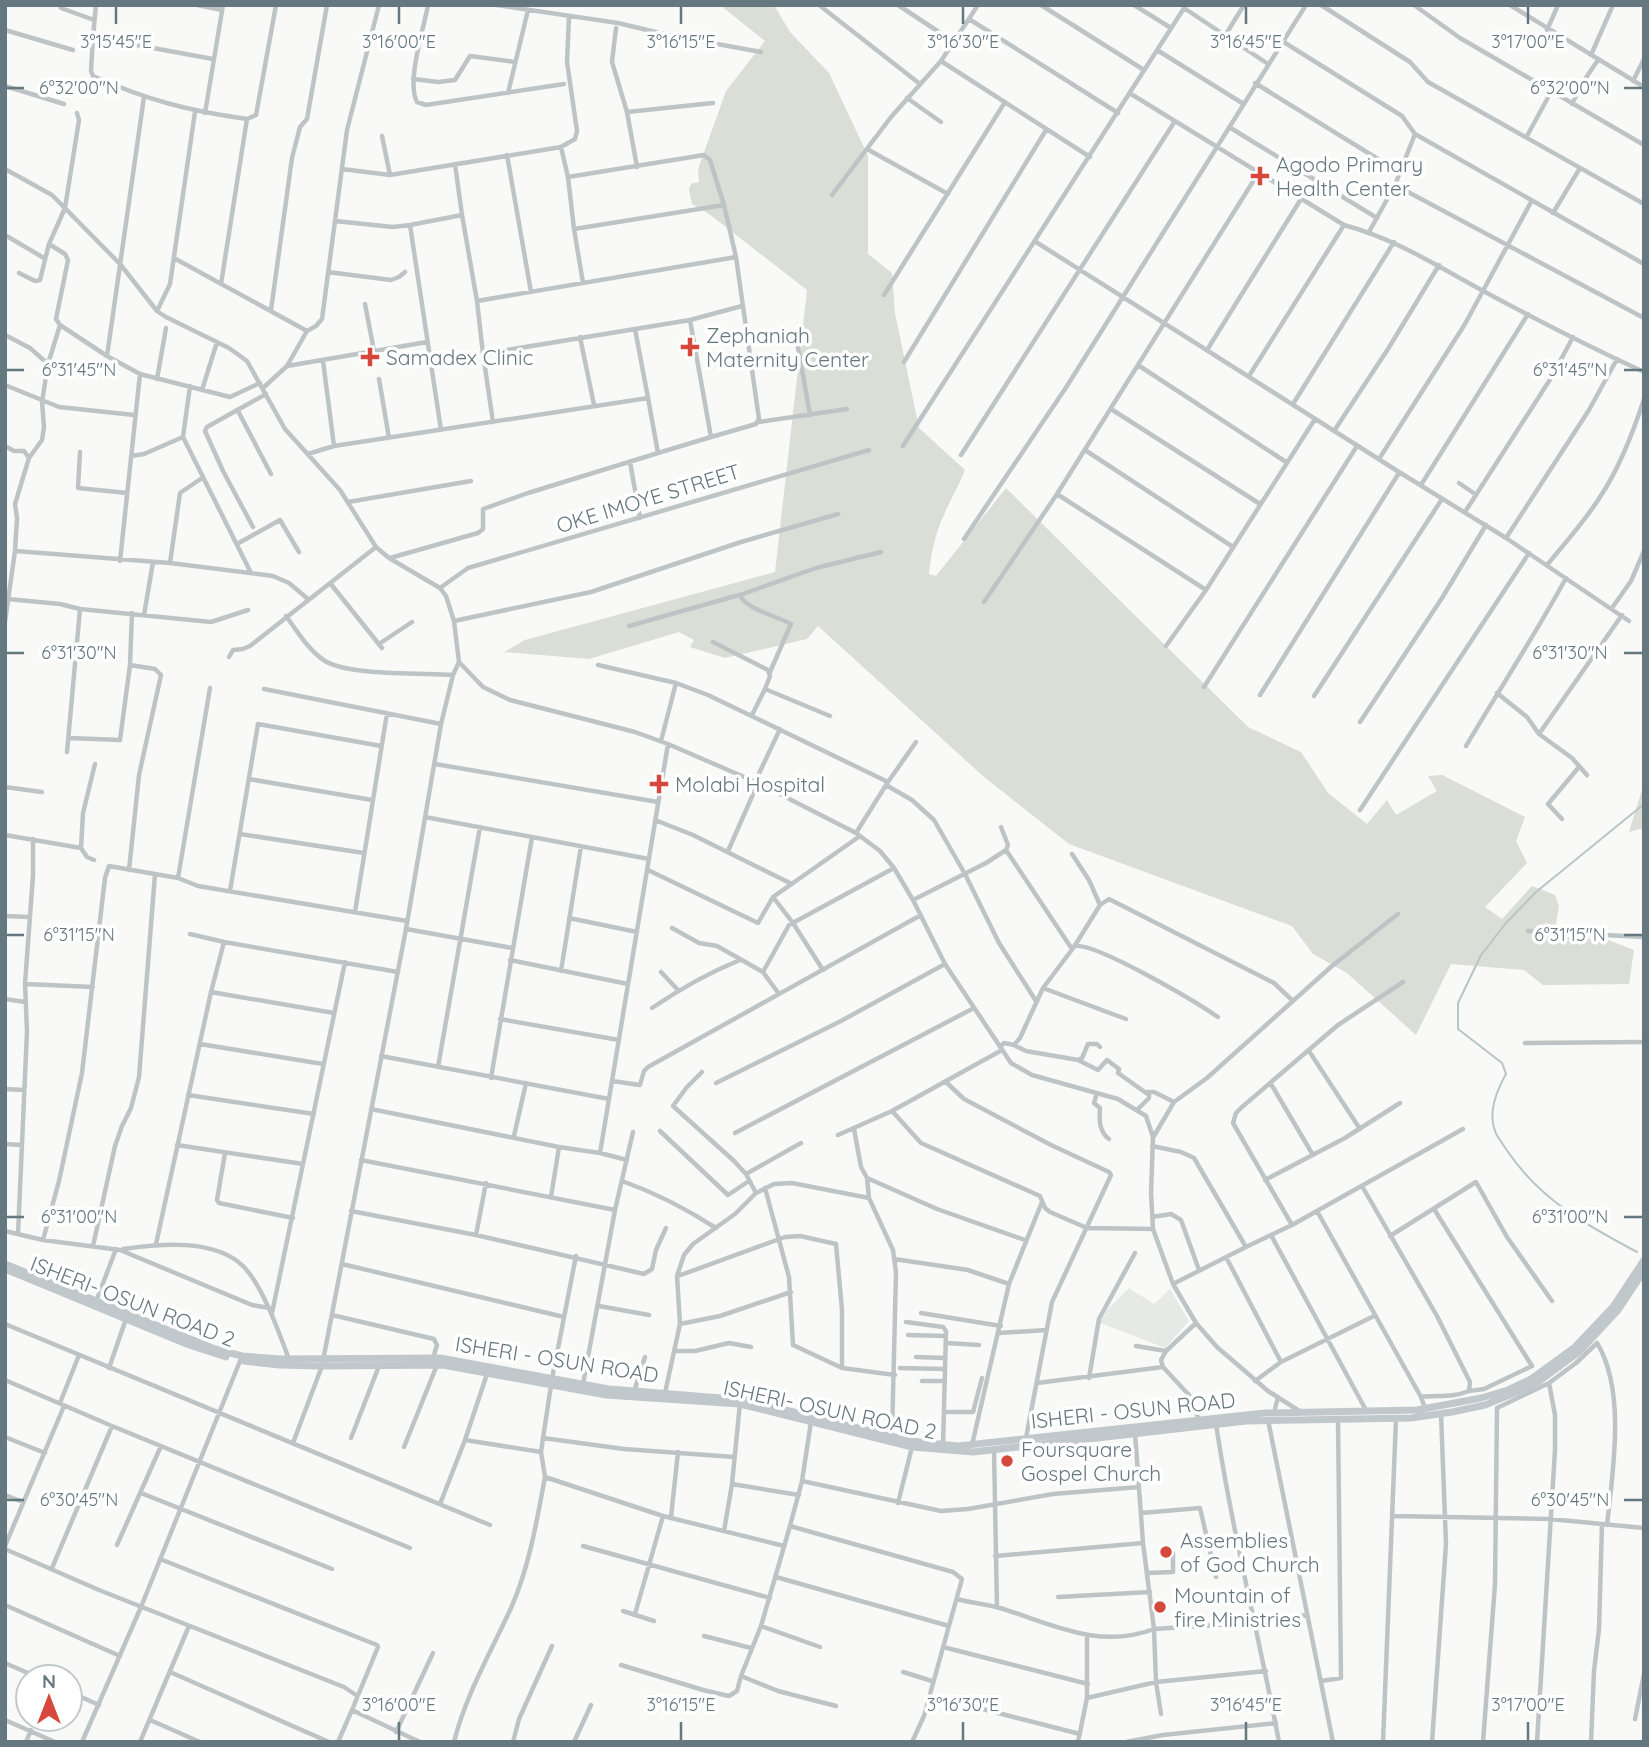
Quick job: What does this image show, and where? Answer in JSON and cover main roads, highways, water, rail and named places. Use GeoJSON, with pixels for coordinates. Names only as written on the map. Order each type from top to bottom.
{"type":"FeatureCollection","features":[{"type":"Feature","properties":{"kind":"main road"},"geometry":{"type":"LineString","coordinates":[[1493,1398],[1531,1379],[1575,1347],[1613,1307],[1644,1260]]}},
{"type":"Feature","properties":{"kind":"main road","name":"ISHERI - OSUN ROAD"},"geometry":{"type":"LineString","coordinates":[[5,1264],[215,1349],[242,1356],[323,1363],[468,1362],[552,1382],[741,1401],[943,1446],[972,1446],[1199,1420],[1271,1417]]}},
{"type":"Feature","properties":{"kind":"main road","name":"ISHERI- OSUN ROAD 2"},"geometry":{"type":"LineString","coordinates":[[5,1269],[189,1345],[240,1361],[279,1366],[323,1363],[380,1365],[435,1361],[619,1396],[741,1401],[912,1447],[957,1452],[1271,1417],[1302,1415],[1338,1420],[1396,1419],[1441,1414],[1493,1398]]}},
{"type":"Feature","properties":{"kind":"main road"},"geometry":{"type":"LineString","coordinates":[[1302,1415],[1425,1409],[1493,1398],[1534,1385],[1579,1352],[1599,1333],[1644,1271]]}},
{"type":"Feature","properties":{"kind":"waterway"},"geometry":{"type":"LineString","coordinates":[[1637,1252],[1565,1209],[1533,1182],[1506,1149],[1496,1133],[1492,1117],[1497,1094],[1506,1074],[1502,1063],[1458,1029],[1458,1003],[1481,955],[1506,923],[1536,892],[1644,804]]}},
{"type":"Feature","properties":{"kind":"place","name":"Agodo Primary Health Center"},"geometry":{"type":"Point","coordinates":[1260,176]}},
{"type":"Feature","properties":{"kind":"place","name":"Zephaniah Maternity Center"},"geometry":{"type":"Point","coordinates":[690,347]}},
{"type":"Feature","properties":{"kind":"place","name":"Samadex Clinic"},"geometry":{"type":"Point","coordinates":[370,357]}},
{"type":"Feature","properties":{"kind":"place","name":"Molabi Hospital"},"geometry":{"type":"Point","coordinates":[659,784]}},
{"type":"Feature","properties":{"kind":"place","name":"Foursquare Gospel Church"},"geometry":{"type":"Point","coordinates":[1007,1461]}},
{"type":"Feature","properties":{"kind":"place","name":"Assemblies of God Church"},"geometry":{"type":"Point","coordinates":[1166,1552]}},
{"type":"Feature","properties":{"kind":"place","name":"Mountain of fire Ministries"},"geometry":{"type":"Point","coordinates":[1160,1607]}}]}
